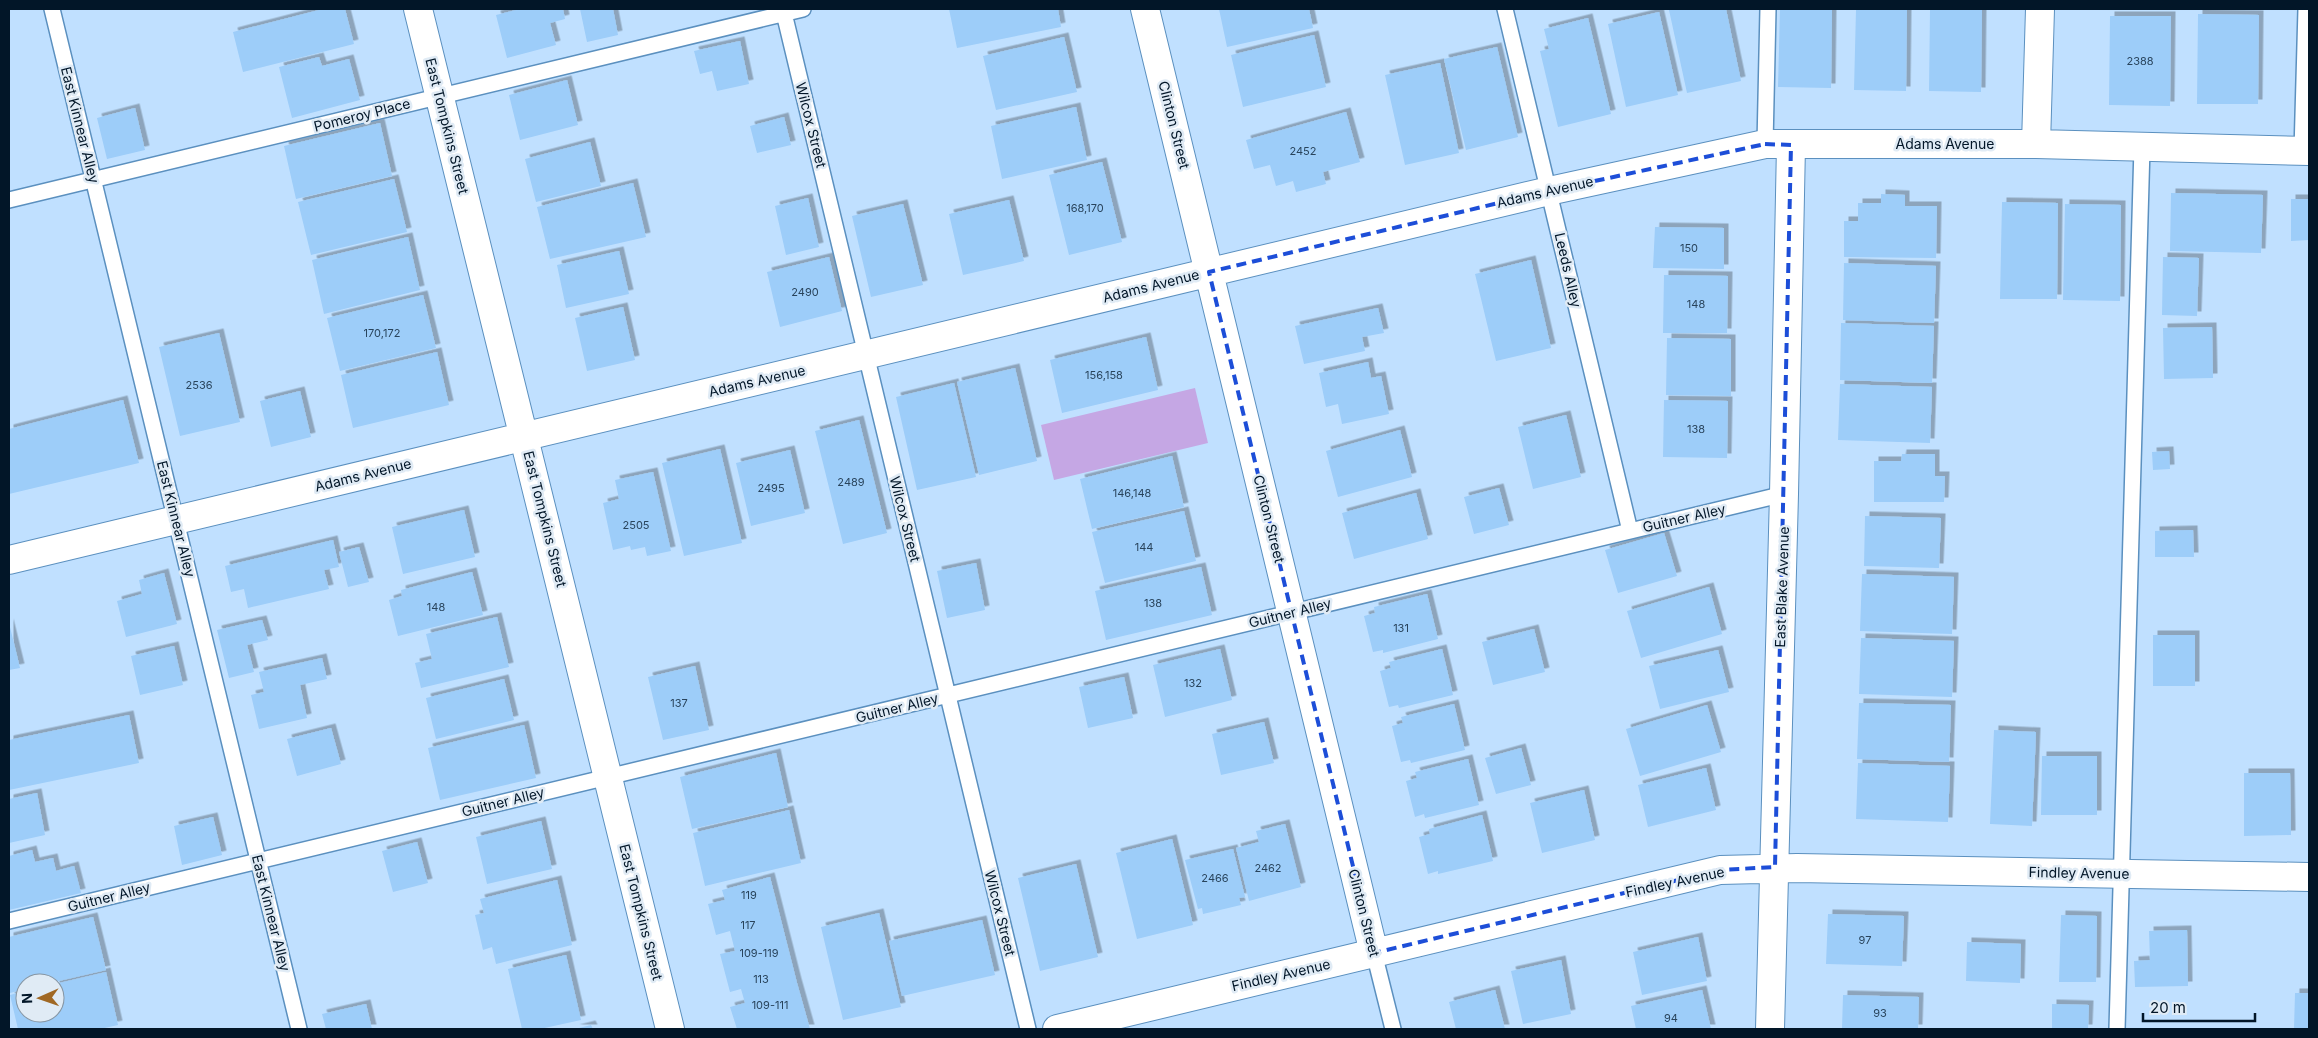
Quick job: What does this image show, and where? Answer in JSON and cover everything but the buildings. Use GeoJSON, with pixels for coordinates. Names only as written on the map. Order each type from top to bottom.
{"type":"FeatureCollection","features":[{"type":"Feature","properties":{"kind":"street","name":"East Tompkins Street"},"geometry":{"type":"LineString","coordinates":[[418,9],[670,1029]]}},
{"type":"Feature","properties":{"kind":"street","name":"Clinton Street"},"geometry":{"type":"LineString","coordinates":[[1145,9],[1374,953]]}},
{"type":"Feature","properties":{"kind":"street"},"geometry":{"type":"LineString","coordinates":[[2036,144],[2040,9]]}},
{"type":"Feature","properties":{"kind":"street","name":"Adams Avenue"},"geometry":{"type":"LineString","coordinates":[[9,560],[1549,191],[1778,145],[2036,144],[2306,151]]}},
{"type":"Feature","properties":{"kind":"street","name":"East Blake Avenue"},"geometry":{"type":"LineString","coordinates":[[1770,1029],[1784,494],[1778,145]]}},
{"type":"Feature","properties":{"kind":"street","name":"Findley Avenue"},"geometry":{"type":"LineString","coordinates":[[1057,1029],[1720,870],[1775,867],[2309,877]]}},
{"type":"Feature","properties":{"kind":"lane","name":"East Kinnear Alley"},"geometry":{"type":"LineString","coordinates":[[52,9],[299,1029]]}},
{"type":"Feature","properties":{"kind":"lane","name":"Pomeroy Place"},"geometry":{"type":"LineString","coordinates":[[9,200],[783,11],[803,9]]}},
{"type":"Feature","properties":{"kind":"lane","name":"Leeds Alley"},"geometry":{"type":"LineString","coordinates":[[1506,9],[1630,531]]}},
{"type":"Feature","properties":{"kind":"lane"},"geometry":{"type":"LineString","coordinates":[[1768,9],[1778,145]]}},
{"type":"Feature","properties":{"kind":"lane"},"geometry":{"type":"LineString","coordinates":[[2306,9],[2306,151]]}},
{"type":"Feature","properties":{"kind":"lane","name":"Wilcox Street"},"geometry":{"type":"LineString","coordinates":[[783,11],[1028,1029]]}},
{"type":"Feature","properties":{"kind":"lane"},"geometry":{"type":"LineString","coordinates":[[2117,1029],[2142,147]]}},
{"type":"Feature","properties":{"kind":"lane","name":"Guitner Alley"},"geometry":{"type":"LineString","coordinates":[[9,921],[1784,494]]}},
{"type":"Feature","properties":{"kind":"lane","name":"Clinton Street"},"geometry":{"type":"LineString","coordinates":[[1374,953],[1393,1029]]}},
{"type":"Feature","properties":{"kind":"highlighted area"},"geometry":{"type":"Polygon","coordinates":[[[1765,144],[1791,145],[1775,867],[1720,870],[1374,953],[1209,272],[1549,191],[1765,144]]]}},
{"type":"Feature","properties":{"kind":"shaded area"},"geometry":{"type":"Polygon","coordinates":[[[1195,388],[1208,443],[1054,480],[1041,425],[1195,388]]]}}]}
